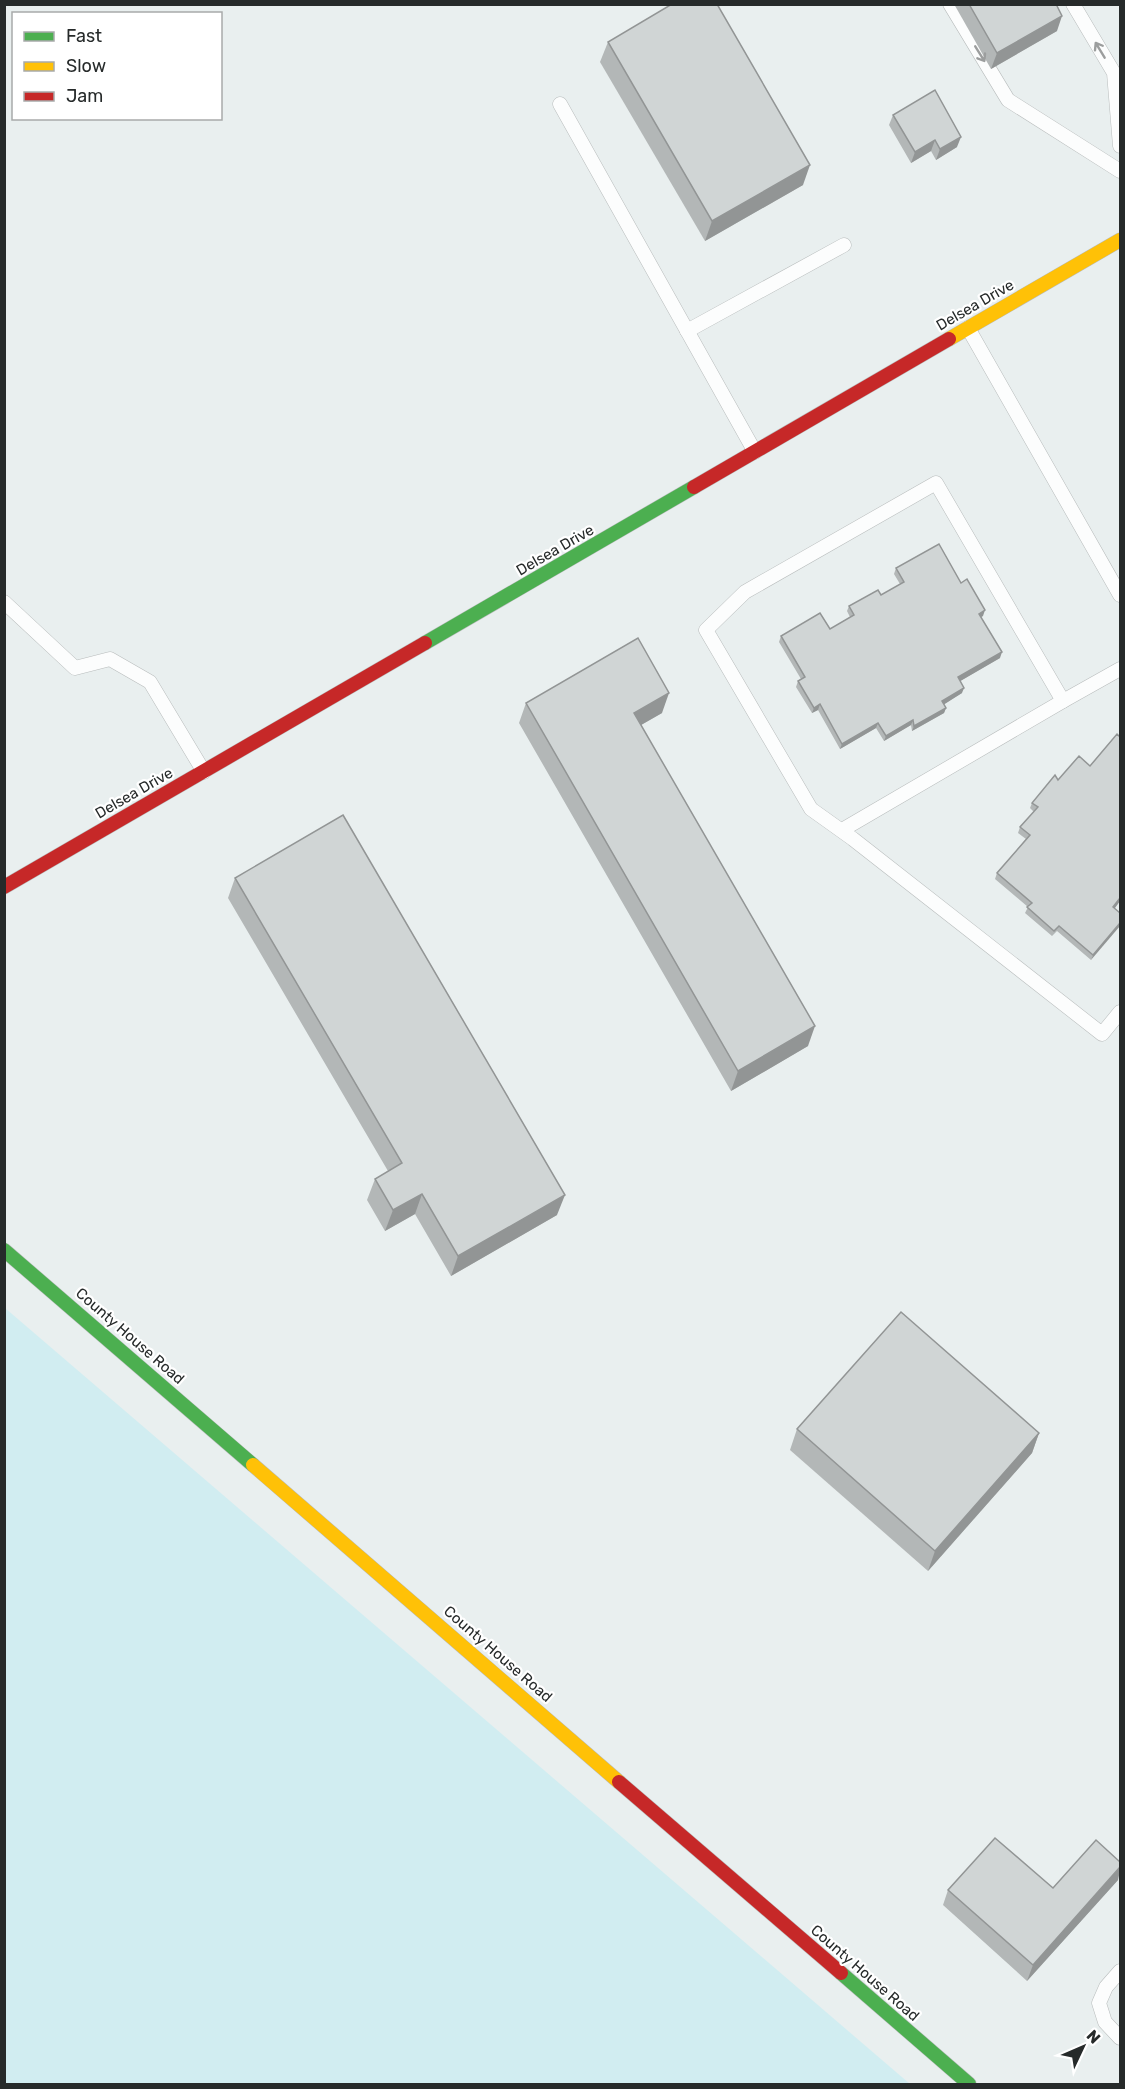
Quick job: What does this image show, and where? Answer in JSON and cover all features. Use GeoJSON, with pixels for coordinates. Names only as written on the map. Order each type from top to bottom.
{"type":"FeatureCollection","features":[{"type":"Feature","properties":{"kind":"main road","name":"Delsea Drive"},"geometry":{"type":"LineString","coordinates":[[4,887],[1120,240]]}},
{"type":"Feature","properties":{"kind":"main road","name":"County House Road"},"geometry":{"type":"LineString","coordinates":[[4,1250],[969,2085]]}},
{"type":"Feature","properties":{"kind":"lane"},"geometry":{"type":"LineString","coordinates":[[950,4],[1008,100],[1120,171]]}},
{"type":"Feature","properties":{"kind":"lane"},"geometry":{"type":"LineString","coordinates":[[1073,4],[1114,73],[1120,146]]}},
{"type":"Feature","properties":{"kind":"lane"},"geometry":{"type":"LineString","coordinates":[[560,104],[755,452]]}},
{"type":"Feature","properties":{"kind":"lane"},"geometry":{"type":"LineString","coordinates":[[687,331],[844,245]]}},
{"type":"Feature","properties":{"kind":"lane"},"geometry":{"type":"LineString","coordinates":[[968,328],[1120,595]]}},
{"type":"Feature","properties":{"kind":"lane"},"geometry":{"type":"LineString","coordinates":[[1063,701],[936,483],[746,592],[706,630],[811,809],[842,830],[1102,1034],[1120,1012]]}},
{"type":"Feature","properties":{"kind":"lane"},"geometry":{"type":"LineString","coordinates":[[4,602],[75,668],[110,659],[150,682],[204,772]]}},
{"type":"Feature","properties":{"kind":"lane"},"geometry":{"type":"LineString","coordinates":[[842,830],[1120,669]]}},
{"type":"Feature","properties":{"kind":"lane"},"geometry":{"type":"LineString","coordinates":[[1120,1971],[1106,1987],[1100,2003],[1105,2022],[1120,2038]]}},
{"type":"Feature","properties":{"kind":"shaded area"},"geometry":{"type":"Polygon","coordinates":[[[5,1308],[910,2084],[5,2084],[5,1308]]]}},
{"type":"Feature","properties":{"kind":"building"},"geometry":{"type":"Polygon","coordinates":[[[672,4],[717,4],[810,165],[712,221],[608,42],[672,4]]]}},
{"type":"Feature","properties":{"kind":"building"},"geometry":{"type":"Polygon","coordinates":[[[969,4],[1056,4],[1062,16],[997,53],[969,4]]]}},
{"type":"Feature","properties":{"kind":"building"},"geometry":{"type":"Polygon","coordinates":[[[935,90],[961,137],[940,149],[935,140],[915,152],[893,115],[935,90]]]}},
{"type":"Feature","properties":{"kind":"building"},"geometry":{"type":"Polygon","coordinates":[[[939,544],[961,583],[967,579],[985,610],[979,614],[1002,652],[958,677],[964,688],[942,701],[946,708],[914,726],[913,720],[886,736],[878,723],[842,744],[820,704],[814,708],[798,681],[805,677],[781,636],[820,613],[830,629],[854,615],[849,606],[878,590],[881,595],[904,582],[896,568],[939,544]]]}},
{"type":"Feature","properties":{"kind":"building"},"geometry":{"type":"Polygon","coordinates":[[[638,638],[669,693],[634,713],[815,1026],[738,1071],[526,703],[638,638]]]}},
{"type":"Feature","properties":{"kind":"building"},"geometry":{"type":"Polygon","coordinates":[[[1117,734],[1120,737],[1120,898],[1113,907],[1120,913],[1120,923],[1093,955],[1059,926],[1054,931],[1027,907],[1032,903],[997,873],[1030,835],[1020,827],[1038,807],[1032,803],[1055,775],[1058,780],[1079,756],[1090,766],[1117,734]]]}},
{"type":"Feature","properties":{"kind":"building"},"geometry":{"type":"Polygon","coordinates":[[[343,815],[565,1195],[458,1256],[422,1194],[393,1210],[375,1179],[402,1163],[235,878],[343,815]]]}},
{"type":"Feature","properties":{"kind":"building"},"geometry":{"type":"Polygon","coordinates":[[[901,1312],[1039,1433],[935,1551],[797,1429],[901,1312]]]}},
{"type":"Feature","properties":{"kind":"building"},"geometry":{"type":"Polygon","coordinates":[[[995,1838],[1053,1888],[1096,1840],[1120,1862],[1120,1867],[1033,1965],[948,1890],[995,1838]]]}},
{"type":"Feature","properties":{"kind":"traffic: fast"},"geometry":{"type":"LineString","coordinates":[[425,643],[694,487]]}},
{"type":"Feature","properties":{"kind":"traffic: fast"},"geometry":{"type":"LineString","coordinates":[[4,1250],[253,1465]]}},
{"type":"Feature","properties":{"kind":"traffic: fast"},"geometry":{"type":"LineString","coordinates":[[841,1973],[969,2084]]}},
{"type":"Feature","properties":{"kind":"traffic: slow"},"geometry":{"type":"LineString","coordinates":[[949,339],[1120,240]]}},
{"type":"Feature","properties":{"kind":"traffic: slow"},"geometry":{"type":"LineString","coordinates":[[253,1465],[619,1782]]}},
{"type":"Feature","properties":{"kind":"traffic: jam"},"geometry":{"type":"LineString","coordinates":[[694,487],[949,339]]}},
{"type":"Feature","properties":{"kind":"traffic: jam"},"geometry":{"type":"LineString","coordinates":[[4,887],[425,643]]}},
{"type":"Feature","properties":{"kind":"traffic: jam"},"geometry":{"type":"LineString","coordinates":[[619,1782],[841,1973]]}}]}
